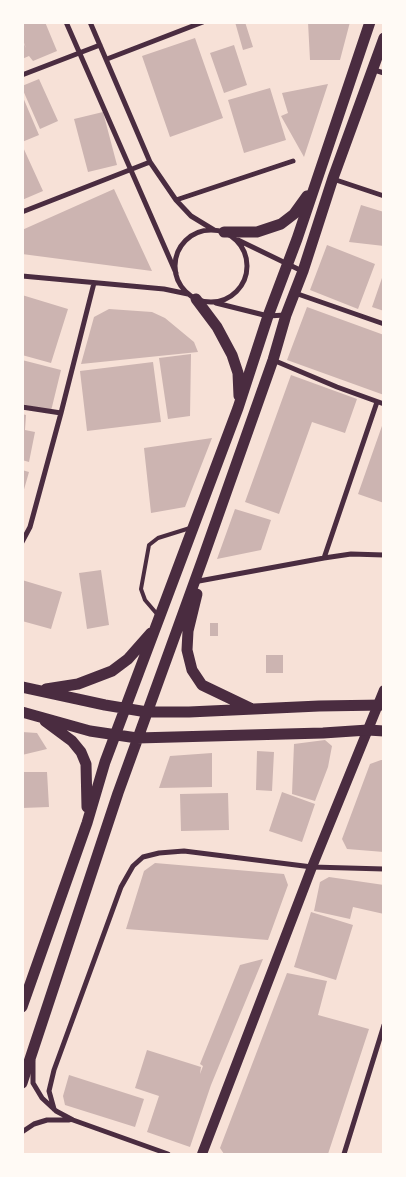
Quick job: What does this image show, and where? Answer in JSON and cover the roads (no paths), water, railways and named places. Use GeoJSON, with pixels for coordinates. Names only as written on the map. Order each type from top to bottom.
{"type":"FeatureCollection","features":[{"type":"Feature","properties":{"kind":"main road"},"geometry":{"type":"LineString","coordinates":[[22,1006],[116,735],[238,408],[370,22]]}},
{"type":"Feature","properties":{"kind":"main road"},"geometry":{"type":"LineString","coordinates":[[22,1083],[137,738],[273,360],[293,294],[303,272],[333,178],[371,69],[384,38]]}},
{"type":"Feature","properties":{"kind":"main road"},"geometry":{"type":"LineString","coordinates":[[219,231],[257,232],[281,224],[294,214],[302,204],[317,177]]}},
{"type":"Feature","properties":{"kind":"main road"},"geometry":{"type":"LineString","coordinates":[[193,297],[217,327],[232,355],[238,373],[238,408]]}},
{"type":"Feature","properties":{"kind":"main road"},"geometry":{"type":"LineString","coordinates":[[202,561],[188,631],[187,650],[192,670],[202,685],[252,709]]}},
{"type":"Feature","properties":{"kind":"main road"},"geometry":{"type":"LineString","coordinates":[[34,690],[78,684],[112,671],[140,647],[160,620]]}},
{"type":"Feature","properties":{"kind":"main road"},"geometry":{"type":"LineString","coordinates":[[22,687],[147,712],[381,705]]}},
{"type":"Feature","properties":{"kind":"main road"},"geometry":{"type":"LineString","coordinates":[[202,1154],[312,867],[368,730],[381,705],[384,690]]}},
{"type":"Feature","properties":{"kind":"main road"},"geometry":{"type":"LineString","coordinates":[[22,712],[90,730],[137,738],[290,732],[384,731]]}},
{"type":"Feature","properties":{"kind":"main road"},"geometry":{"type":"LineString","coordinates":[[39,717],[72,741],[81,752],[86,764],[87,823]]}},
{"type":"Feature","properties":{"kind":"street"},"geometry":{"type":"LineString","coordinates":[[66,22],[179,283],[193,297]]}},
{"type":"Feature","properties":{"kind":"street"},"geometry":{"type":"LineString","coordinates":[[90,22],[150,162],[176,200],[191,216],[303,272]]}},
{"type":"Feature","properties":{"kind":"street"},"geometry":{"type":"LineString","coordinates":[[106,59],[203,22]]}},
{"type":"Feature","properties":{"kind":"street"},"geometry":{"type":"LineString","coordinates":[[22,75],[100,44]]}},
{"type":"Feature","properties":{"kind":"street"},"geometry":{"type":"LineString","coordinates":[[371,69],[384,73]]}},
{"type":"Feature","properties":{"kind":"street"},"geometry":{"type":"LineString","coordinates":[[176,200],[293,161]]}},
{"type":"Feature","properties":{"kind":"street"},"geometry":{"type":"LineString","coordinates":[[22,212],[150,162]]}},
{"type":"Feature","properties":{"kind":"street"},"geometry":{"type":"LineString","coordinates":[[333,178],[384,196]]}},
{"type":"Feature","properties":{"kind":"street"},"geometry":{"type":"LineString","coordinates":[[176,273],[175,262],[178,251],[184,242],[193,235],[203,231],[219,231]]}},
{"type":"Feature","properties":{"kind":"street"},"geometry":{"type":"LineString","coordinates":[[213,302],[231,296],[243,282],[247,264],[246,255],[235,239]]}},
{"type":"Feature","properties":{"kind":"street"},"geometry":{"type":"LineString","coordinates":[[22,276],[164,289],[268,316],[286,315]]}},
{"type":"Feature","properties":{"kind":"street"},"geometry":{"type":"LineString","coordinates":[[22,542],[30,527],[94,283]]}},
{"type":"Feature","properties":{"kind":"street"},"geometry":{"type":"LineString","coordinates":[[295,293],[384,324]]}},
{"type":"Feature","properties":{"kind":"street"},"geometry":{"type":"LineString","coordinates":[[273,360],[337,387],[384,404]]}},
{"type":"Feature","properties":{"kind":"street"},"geometry":{"type":"LineString","coordinates":[[324,558],[377,402]]}},
{"type":"Feature","properties":{"kind":"street"},"geometry":{"type":"LineString","coordinates":[[22,407],[61,413]]}},
{"type":"Feature","properties":{"kind":"street"},"geometry":{"type":"LineString","coordinates":[[199,581],[351,554],[384,554]]}},
{"type":"Feature","properties":{"kind":"street"},"geometry":{"type":"LineString","coordinates":[[54,1109],[49,1092],[54,1070],[121,887],[133,866],[143,857],[159,853],[184,852],[312,867],[384,869]]}},
{"type":"Feature","properties":{"kind":"street"},"geometry":{"type":"LineString","coordinates":[[344,1154],[384,1025]]}},
{"type":"Feature","properties":{"kind":"street"},"geometry":{"type":"LineString","coordinates":[[33,1053],[33,1083],[42,1098],[54,1109],[73,1120],[168,1154]]}},
{"type":"Feature","properties":{"kind":"street"},"geometry":{"type":"LineString","coordinates":[[22,1132],[34,1124],[47,1120],[73,1120]]}},
{"type":"Feature","properties":{"kind":"lane"},"geometry":{"type":"LineString","coordinates":[[160,620],[145,600],[141,588],[149,546],[158,538],[195,527]]}}]}
